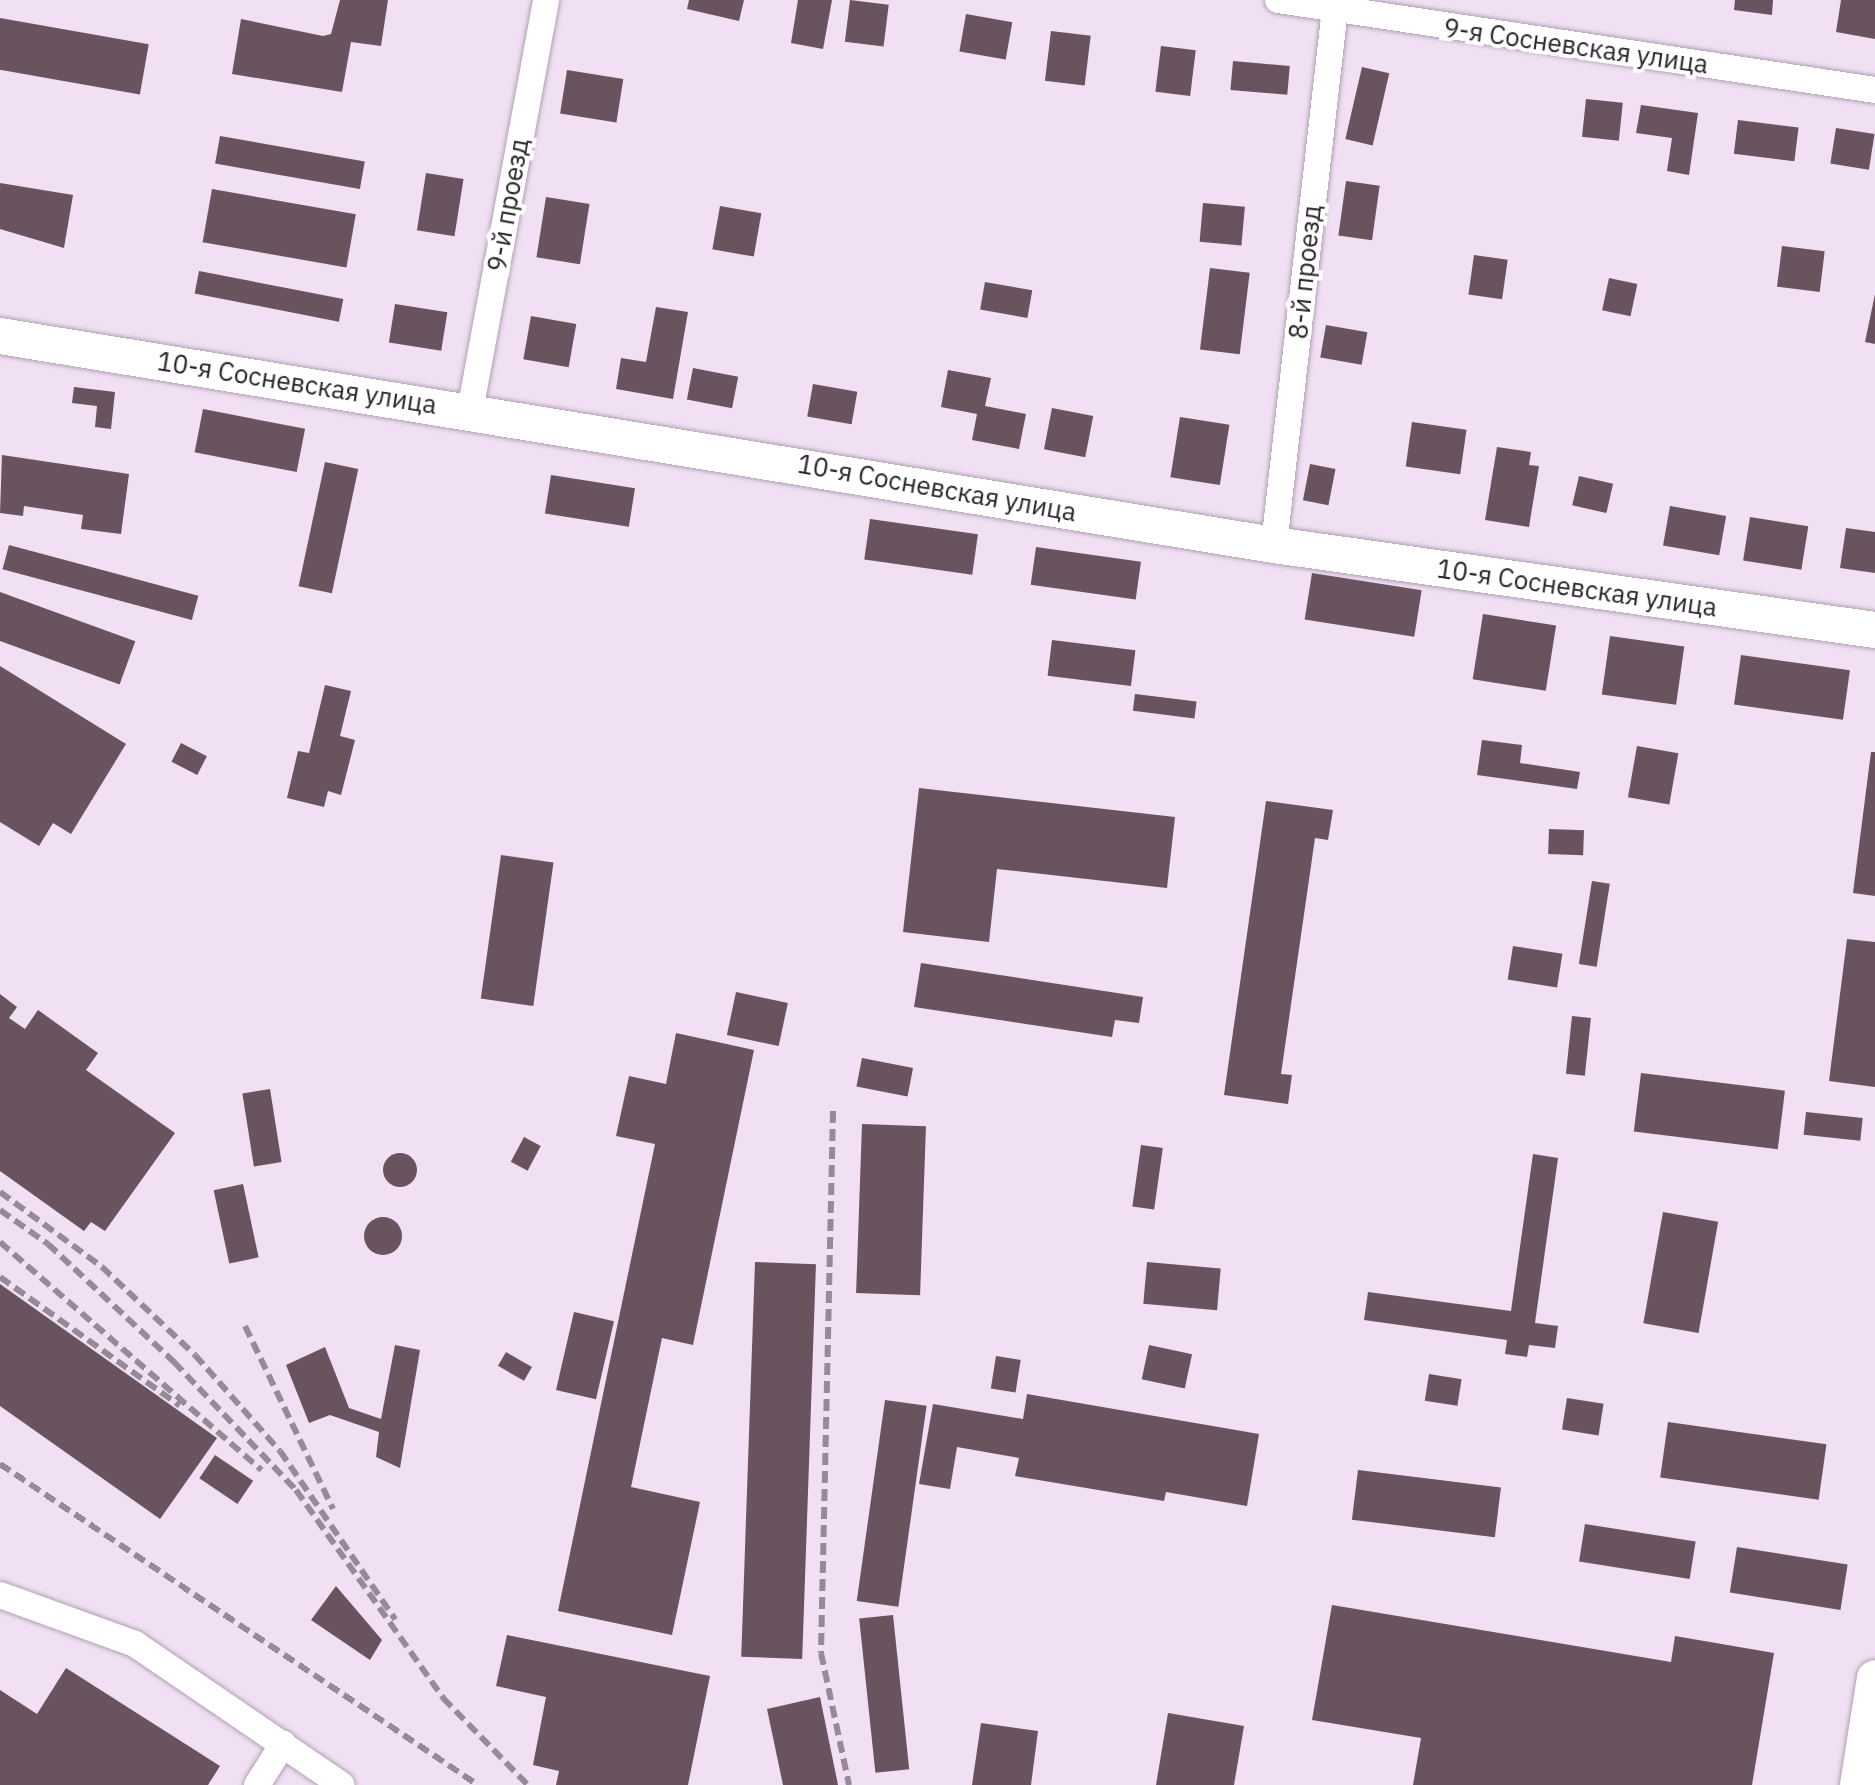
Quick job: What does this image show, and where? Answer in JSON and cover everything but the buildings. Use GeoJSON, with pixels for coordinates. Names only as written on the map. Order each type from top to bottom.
{"type":"FeatureCollection","features":[{"type":"Feature","properties":{"kind":"street","name":"9-й проезд"},"geometry":{"type":"LineString","coordinates":[[470,411],[546,0]]}},
{"type":"Feature","properties":{"kind":"street","name":"9-я Сосневская улица"},"geometry":{"type":"LineString","coordinates":[[1278,0],[1335,5],[1875,90]]}},
{"type":"Feature","properties":{"kind":"street","name":"8-й проезд"},"geometry":{"type":"LineString","coordinates":[[1274,545],[1335,5]]}},
{"type":"Feature","properties":{"kind":"street","name":"10-я Сосневская улица"},"geometry":{"type":"LineString","coordinates":[[0,336],[1274,545],[1875,630]]}},
{"type":"Feature","properties":{"kind":"street"},"geometry":{"type":"LineString","coordinates":[[0,1595],[135,1644],[342,1785]]}},
{"type":"Feature","properties":{"kind":"street"},"geometry":{"type":"LineString","coordinates":[[1858,1785],[1875,1678]]}},
{"type":"Feature","properties":{"kind":"street"},"geometry":{"type":"LineString","coordinates":[[257,1785],[283,1744]]}},
{"type":"Feature","properties":{"kind":"railway"},"geometry":{"type":"LineString","coordinates":[[833,1111],[821,1653],[849,1785]]}},
{"type":"Feature","properties":{"kind":"railway"},"geometry":{"type":"LineString","coordinates":[[0,1192],[102,1267],[195,1355],[280,1451],[395,1619]]}},
{"type":"Feature","properties":{"kind":"railway"},"geometry":{"type":"LineString","coordinates":[[0,1210],[48,1244],[174,1362],[296,1490],[443,1698],[528,1785]]}},
{"type":"Feature","properties":{"kind":"railway"},"geometry":{"type":"LineString","coordinates":[[0,1242],[261,1470]]}},
{"type":"Feature","properties":{"kind":"railway"},"geometry":{"type":"LineString","coordinates":[[0,1277],[180,1406]]}},
{"type":"Feature","properties":{"kind":"railway"},"geometry":{"type":"LineString","coordinates":[[245,1326],[333,1509]]}},
{"type":"Feature","properties":{"kind":"railway"},"geometry":{"type":"LineString","coordinates":[[0,1464],[478,1785]]}}]}
